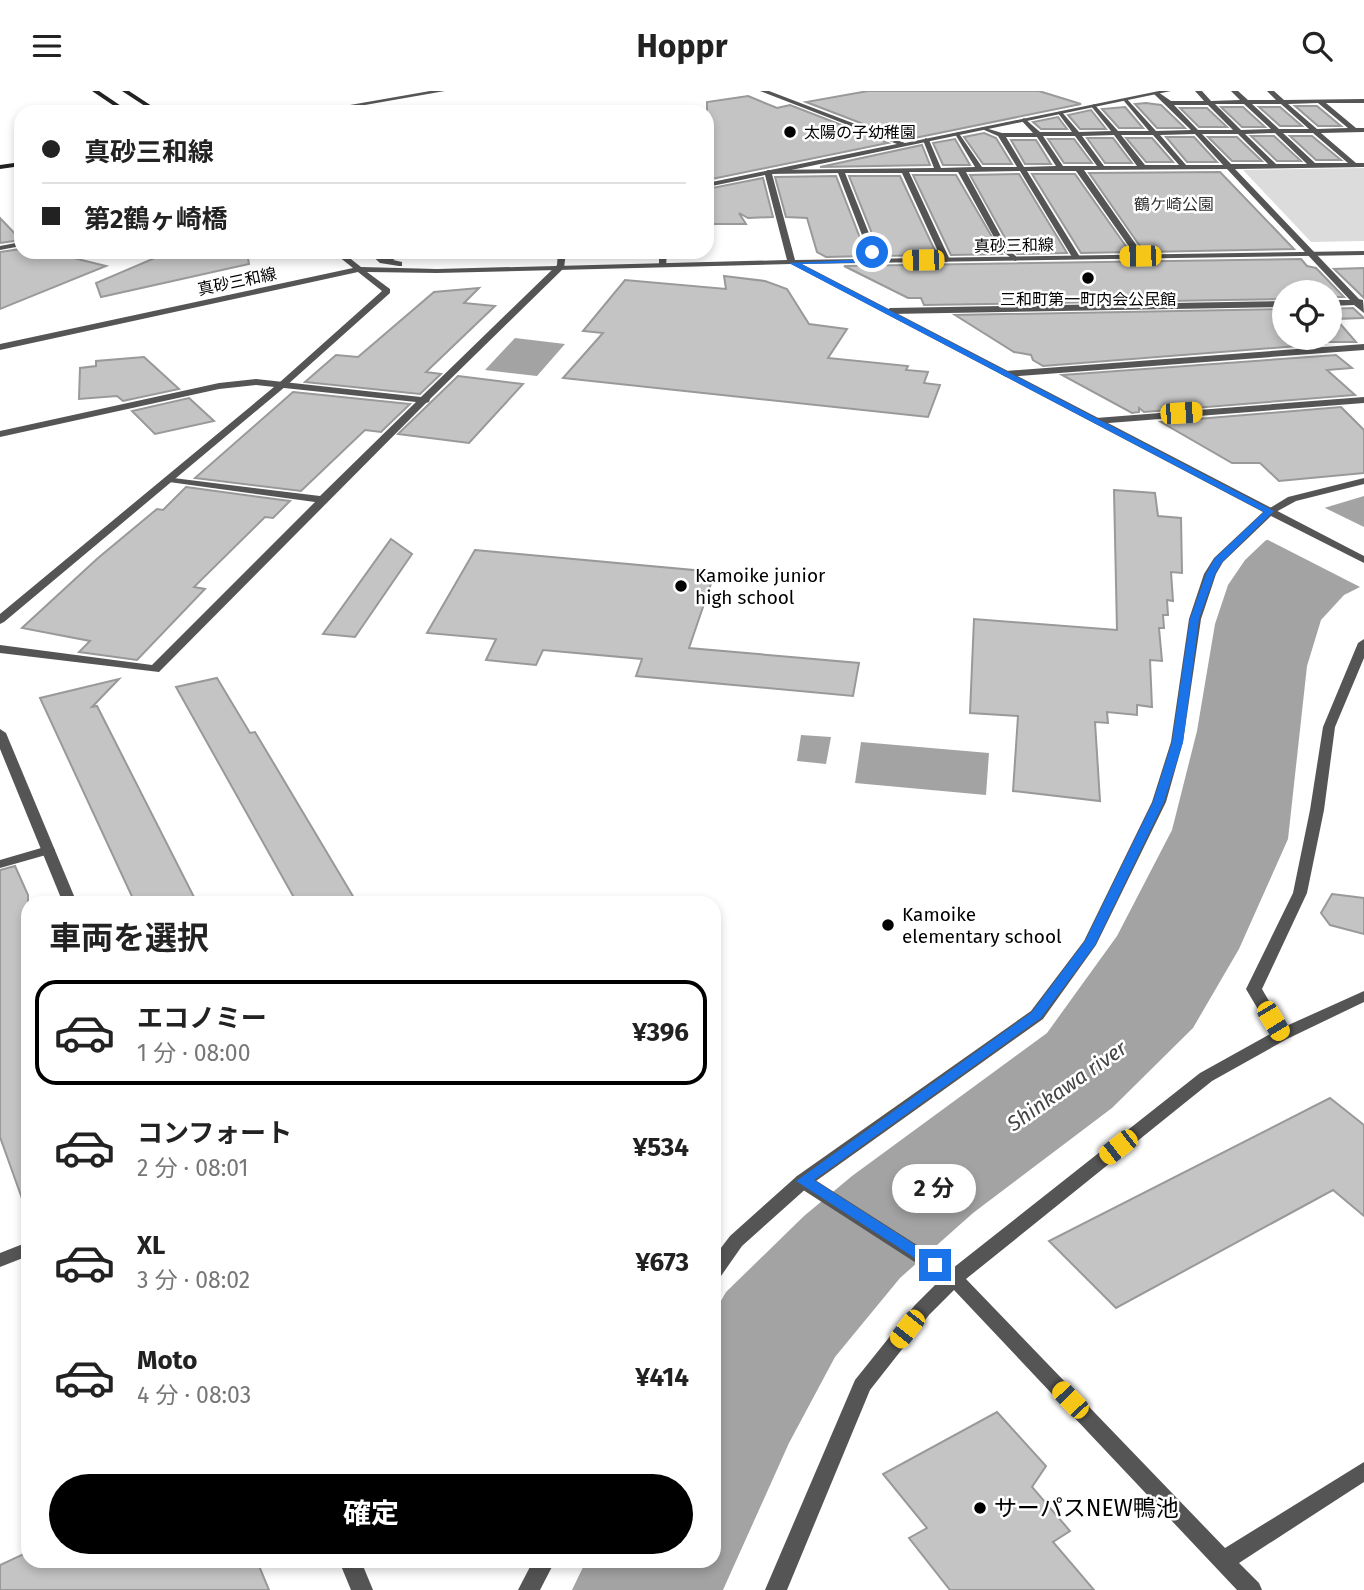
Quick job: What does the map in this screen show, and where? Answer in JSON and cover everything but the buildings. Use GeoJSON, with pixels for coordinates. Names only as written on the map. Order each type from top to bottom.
{"type":"FeatureCollection","features":[{"type":"Feature","properties":{"kind":"main road"},"geometry":{"type":"LineString","coordinates":[[95,91],[116,105]]}},
{"type":"Feature","properties":{"kind":"main road"},"geometry":{"type":"LineString","coordinates":[[125,91],[147,105]]}},
{"type":"Feature","properties":{"kind":"street"},"geometry":{"type":"LineString","coordinates":[[356,105],[442,91]]}},
{"type":"Feature","properties":{"kind":"street"},"geometry":{"type":"LineString","coordinates":[[763,91],[904,145]]}},
{"type":"Feature","properties":{"kind":"street"},"geometry":{"type":"LineString","coordinates":[[714,184],[1168,91]]}},
{"type":"Feature","properties":{"kind":"street"},"geometry":{"type":"LineString","coordinates":[[1198,91],[1274,166]]}},
{"type":"Feature","properties":{"kind":"street"},"geometry":{"type":"LineString","coordinates":[[1234,91],[1314,166]]}},
{"type":"Feature","properties":{"kind":"street"},"geometry":{"type":"LineString","coordinates":[[1270,91],[1354,165]]}},
{"type":"Feature","properties":{"kind":"street"},"geometry":{"type":"LineString","coordinates":[[1156,93],[1169,103],[1362,305]]}},
{"type":"Feature","properties":{"kind":"street"},"geometry":{"type":"LineString","coordinates":[[1126,100],[1184,167]]}},
{"type":"Feature","properties":{"kind":"street"},"geometry":{"type":"LineString","coordinates":[[1319,101],[1364,139]]}},
{"type":"Feature","properties":{"kind":"street"},"geometry":{"type":"LineString","coordinates":[[1355,101],[1364,108]]}},
{"type":"Feature","properties":{"kind":"street"},"geometry":{"type":"LineString","coordinates":[[1169,103],[1364,101]]}},
{"type":"Feature","properties":{"kind":"street"},"geometry":{"type":"LineString","coordinates":[[1094,106],[1143,168]]}},
{"type":"Feature","properties":{"kind":"street"},"geometry":{"type":"LineString","coordinates":[[1060,113],[1101,169]]}},
{"type":"Feature","properties":{"kind":"street"},"geometry":{"type":"LineString","coordinates":[[1024,120],[1039,135],[1062,169]]}},
{"type":"Feature","properties":{"kind":"street"},"geometry":{"type":"LineString","coordinates":[[984,128],[1001,135],[1364,130]]}},
{"type":"Feature","properties":{"kind":"street"},"geometry":{"type":"LineString","coordinates":[[958,134],[980,170]]}},
{"type":"Feature","properties":{"kind":"street"},"geometry":{"type":"LineString","coordinates":[[1001,135],[1020,170],[1076,257]]}},
{"type":"Feature","properties":{"kind":"street"},"geometry":{"type":"LineString","coordinates":[[926,140],[939,171]]}},
{"type":"Feature","properties":{"kind":"street"},"geometry":{"type":"LineString","coordinates":[[768,172],[1364,165]]}},
{"type":"Feature","properties":{"kind":"street"},"geometry":{"type":"LineString","coordinates":[[1079,169],[1140,256]]}},
{"type":"Feature","properties":{"kind":"street"},"geometry":{"type":"LineString","coordinates":[[961,170],[1006,250],[1014,258]]}},
{"type":"Feature","properties":{"kind":"street"},"geometry":{"type":"LineString","coordinates":[[905,171],[946,260]]}},
{"type":"Feature","properties":{"kind":"street"},"geometry":{"type":"LineString","coordinates":[[768,172],[792,263],[890,311],[1364,560]]}},
{"type":"Feature","properties":{"kind":"street"},"geometry":{"type":"LineString","coordinates":[[841,172],[876,261]]}},
{"type":"Feature","properties":{"kind":"street","name":"真砂三和線"},"geometry":{"type":"LineString","coordinates":[[0,347],[362,269],[437,271],[663,264],[1364,253]]}},
{"type":"Feature","properties":{"kind":"street"},"geometry":{"type":"LineString","coordinates":[[0,620],[283,384],[387,291],[347,259]]}},
{"type":"Feature","properties":{"kind":"street"},"geometry":{"type":"LineString","coordinates":[[0,649],[155,669],[561,267],[562,259]]}},
{"type":"Feature","properties":{"kind":"street"},"geometry":{"type":"LineString","coordinates":[[663,259],[663,264]]}},
{"type":"Feature","properties":{"kind":"street"},"geometry":{"type":"LineString","coordinates":[[362,269],[384,260],[437,271]]}},
{"type":"Feature","properties":{"kind":"street"},"geometry":{"type":"LineString","coordinates":[[890,311],[1272,304]]}},
{"type":"Feature","properties":{"kind":"street"},"geometry":{"type":"LineString","coordinates":[[1342,304],[1362,305]]}},
{"type":"Feature","properties":{"kind":"street"},"geometry":{"type":"LineString","coordinates":[[1006,374],[1364,347]]}},
{"type":"Feature","properties":{"kind":"street"},"geometry":{"type":"LineString","coordinates":[[0,434],[219,386],[283,384],[426,400]]}},
{"type":"Feature","properties":{"kind":"street"},"geometry":{"type":"LineString","coordinates":[[1096,421],[1364,400]]}},
{"type":"Feature","properties":{"kind":"street"},"geometry":{"type":"LineString","coordinates":[[169,479],[323,500]]}},
{"type":"Feature","properties":{"kind":"street"},"geometry":{"type":"LineString","coordinates":[[721,1261],[736,1241],[803,1181],[1037,1015],[1091,942],[1159,802],[1177,742],[1195,619],[1210,574],[1218,560],[1270,511],[1292,499],[1364,481]]}},
{"type":"Feature","properties":{"kind":"street"},"geometry":{"type":"LineString","coordinates":[[1281,1035],[1254,989],[1300,893],[1317,810],[1329,727],[1364,643]]}},
{"type":"Feature","properties":{"kind":"street"},"geometry":{"type":"LineString","coordinates":[[0,733],[67,896]]}},
{"type":"Feature","properties":{"kind":"street"},"geometry":{"type":"LineString","coordinates":[[0,864],[48,850]]}},
{"type":"Feature","properties":{"kind":"street"},"geometry":{"type":"LineString","coordinates":[[776,1590],[862,1386],[922,1310],[954,1278],[1206,1077],[1281,1035],[1364,996]]}},
{"type":"Feature","properties":{"kind":"street"},"geometry":{"type":"LineString","coordinates":[[803,1181],[954,1278],[1251,1590]]}},
{"type":"Feature","properties":{"kind":"street"},"geometry":{"type":"LineString","coordinates":[[0,1260],[21,1252]]}},
{"type":"Feature","properties":{"kind":"street"},"geometry":{"type":"LineString","coordinates":[[1224,1561],[1364,1471]]}},
{"type":"Feature","properties":{"kind":"street"},"geometry":{"type":"LineString","coordinates":[[353,1568],[362,1590]]}},
{"type":"Feature","properties":{"kind":"street"},"geometry":{"type":"LineString","coordinates":[[529,1590],[540,1568]]}},
{"type":"Feature","properties":{"kind":"shaded area"},"geometry":{"type":"Polygon","coordinates":[[[1364,168],[1364,241],[1311,242],[1243,170],[1364,168]]]}},
{"type":"Feature","properties":{"kind":"water"},"geometry":{"type":"Polygon","coordinates":[[[515,338],[565,344],[537,376],[485,370],[515,338]]]}},
{"type":"Feature","properties":{"kind":"water","name":"Shinkawa river"},"geometry":{"type":"Polygon","coordinates":[[[1364,496],[1364,585],[1344,595],[1321,620],[1307,666],[1288,839],[1239,949],[1193,1028],[1112,1108],[973,1213],[900,1278],[835,1357],[789,1443],[723,1590],[572,1590],[583,1568],[721,1568],[721,1301],[726,1292],[804,1216],[852,1176],[1047,1033],[1117,936],[1172,830],[1197,731],[1215,624],[1228,585],[1245,560],[1265,541],[1324,508],[1364,496]]]}},
{"type":"Feature","properties":{"kind":"water"},"geometry":{"type":"Polygon","coordinates":[[[801,735],[831,737],[826,764],[797,761],[801,735]]]}},
{"type":"Feature","properties":{"kind":"water"},"geometry":{"type":"Polygon","coordinates":[[[861,742],[989,753],[986,795],[855,783],[861,742]]]}},
{"type":"Feature","properties":{"kind":"pier"},"geometry":{"type":"Polygon","coordinates":[[[1321,506],[1364,527],[1364,589],[1264,538],[1321,506]]]}},
{"type":"Feature","properties":{"kind":"place","name":"太陽の子幼稚園"},"geometry":{"type":"Point","coordinates":[790,132]}},
{"type":"Feature","properties":{"kind":"place","name":"三和町第一町内会公民館"},"geometry":{"type":"Point","coordinates":[1088,278]}},
{"type":"Feature","properties":{"kind":"place","name":"Kamoike junior high school"},"geometry":{"type":"Point","coordinates":[681,586]}},
{"type":"Feature","properties":{"kind":"place","name":"Kamoike elementary school"},"geometry":{"type":"Point","coordinates":[888,925]}},
{"type":"Feature","properties":{"kind":"place","name":"サーパスNEW鴨池"},"geometry":{"type":"Point","coordinates":[980,1508]}},
{"type":"Feature","properties":{"kind":"route"},"geometry":{"type":"LineString","coordinates":[[872,252],[876,261],[792,263],[890,311],[1270,511],[1218,560],[1210,574],[1195,619],[1177,742],[1159,802],[1122,883],[1091,942],[1037,1015],[803,1181],[935,1265]]}},
{"type":"Feature","properties":{"kind":"park label","name":"鶴ケ崎公園"},"geometry":{"type":"Point","coordinates":[1174,204]}}]}
